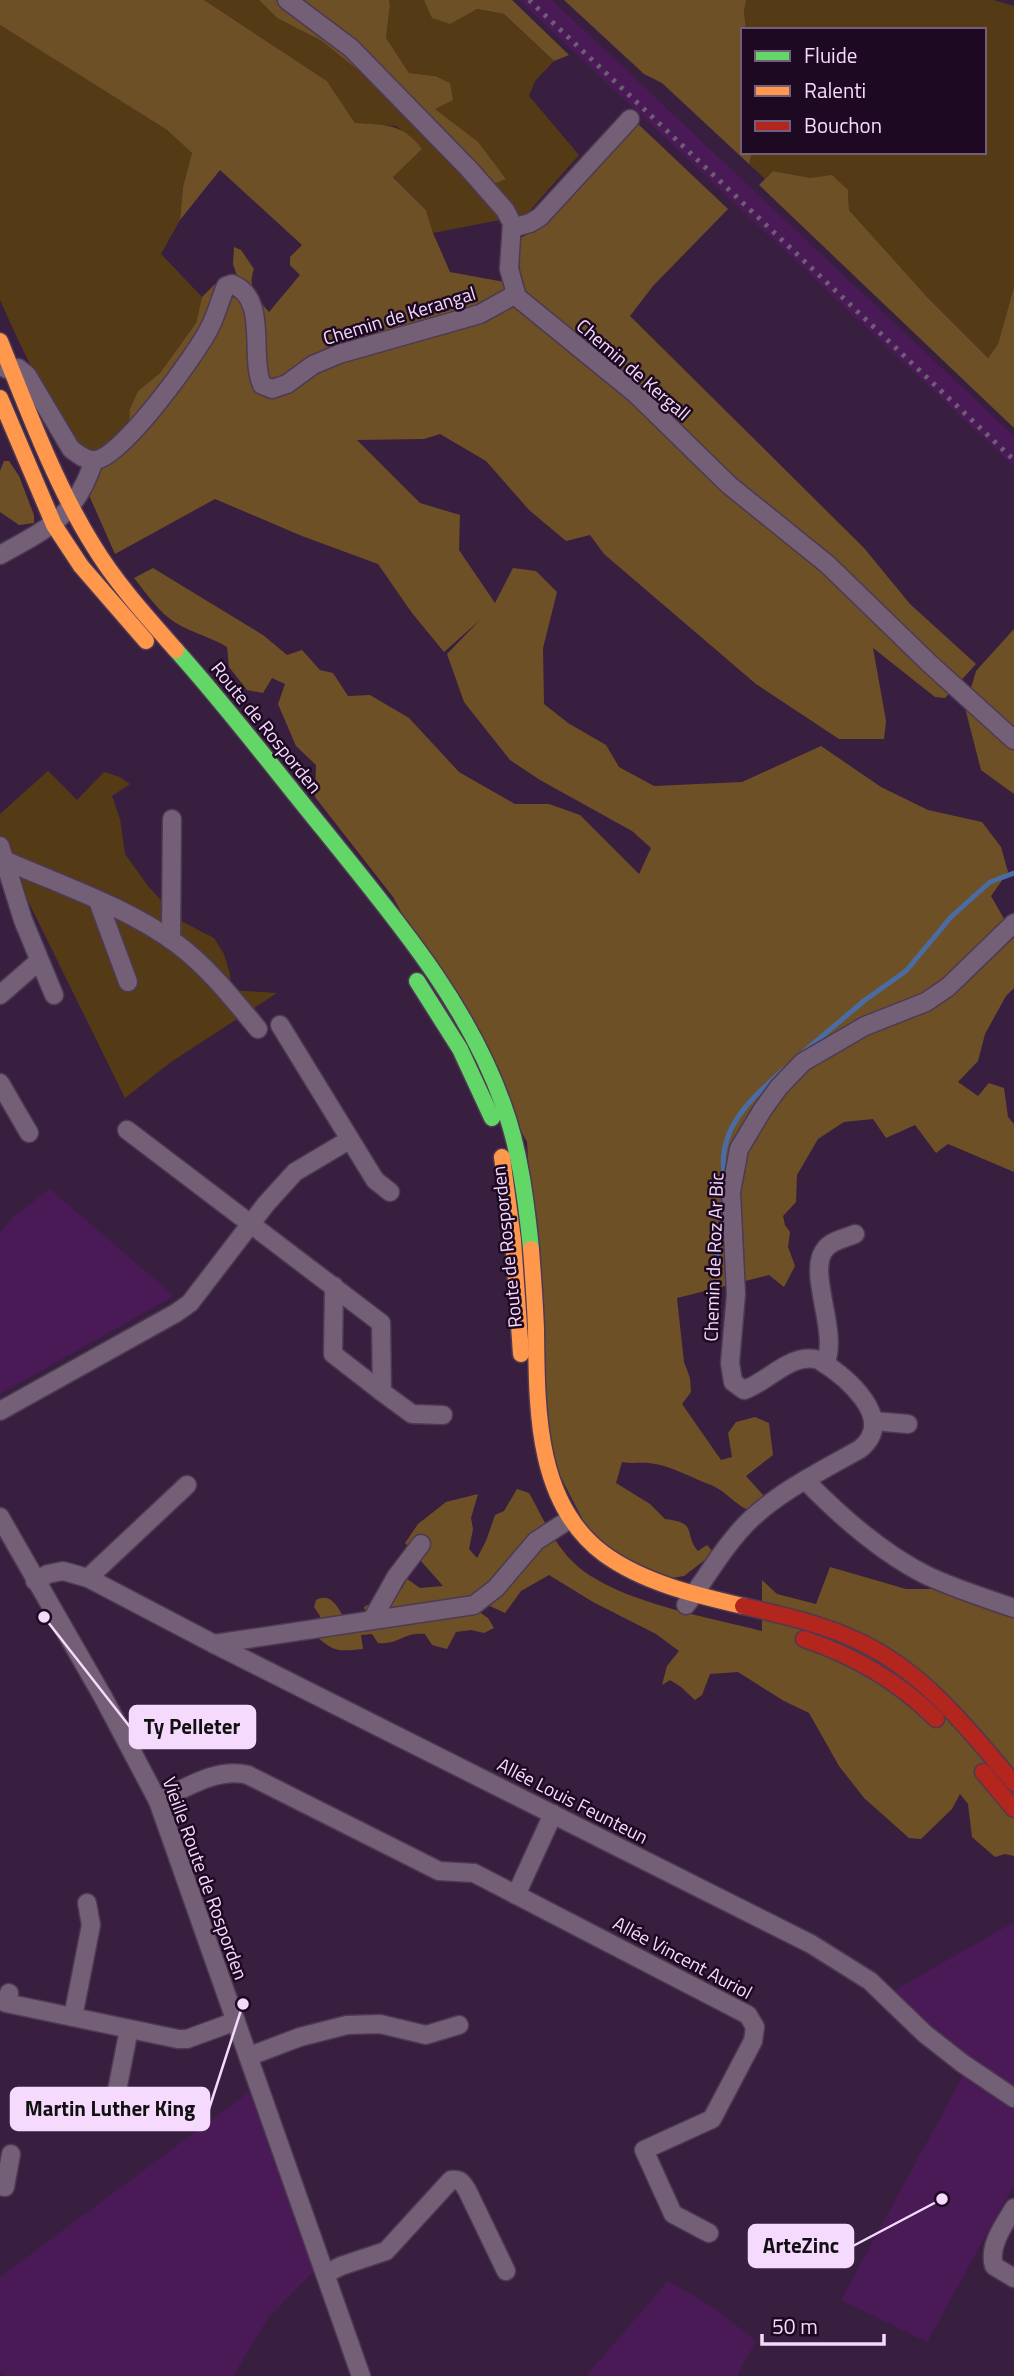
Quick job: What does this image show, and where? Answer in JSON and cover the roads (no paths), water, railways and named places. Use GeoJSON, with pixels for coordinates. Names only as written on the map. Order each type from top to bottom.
{"type":"FeatureCollection","features":[{"type":"Feature","properties":{"kind":"main road","name":"Route de Rosporden"},"geometry":{"type":"LineString","coordinates":[[0,341],[5,369],[91,543],[113,575],[203,681],[392,917],[454,1004],[483,1056],[504,1104],[518,1151],[531,1256],[542,1429],[565,1529]]}},
{"type":"Feature","properties":{"kind":"main road"},"geometry":{"type":"LineString","coordinates":[[0,398],[54,525],[69,550],[94,583],[157,653]]}},
{"type":"Feature","properties":{"kind":"main road","name":"Route de Rosporden"},"geometry":{"type":"LineString","coordinates":[[262,778],[339,874]]}},
{"type":"Feature","properties":{"kind":"main road","name":"Route de Rosporden"},"geometry":{"type":"LineString","coordinates":[[409,969],[471,1070],[502,1152],[513,1240],[524,1396],[536,1480]]}},
{"type":"Feature","properties":{"kind":"main road","name":"Route de Rosporden"},"geometry":{"type":"LineString","coordinates":[[548,1511],[565,1529],[582,1534],[614,1561],[742,1622]]}},
{"type":"Feature","properties":{"kind":"main road","name":"Route de Rosporden"},"geometry":{"type":"LineString","coordinates":[[588,1562],[634,1588],[828,1629],[855,1639],[880,1652],[919,1680],[945,1704],[1014,1783]]}},
{"type":"Feature","properties":{"kind":"main road"},"geometry":{"type":"LineString","coordinates":[[793,1636],[829,1647],[863,1663],[910,1695],[946,1731]]}},
{"type":"Feature","properties":{"kind":"main road"},"geometry":{"type":"LineString","coordinates":[[970,1757],[1014,1809]]}},
{"type":"Feature","properties":{"kind":"street"},"geometry":{"type":"LineString","coordinates":[[287,0],[351,48],[492,193],[508,214],[512,228],[509,269],[516,294]]}},
{"type":"Feature","properties":{"kind":"street"},"geometry":{"type":"LineString","coordinates":[[512,228],[540,217],[630,119]]}},
{"type":"Feature","properties":{"kind":"street","name":"Chemin de Kerangal"},"geometry":{"type":"LineString","coordinates":[[94,460],[119,446],[176,383],[210,328],[226,286],[232,284],[240,287],[250,302],[256,320],[258,375],[262,385],[272,389],[287,384],[313,365],[339,354],[480,314],[516,294]]}},
{"type":"Feature","properties":{"kind":"street","name":"Chemin de Kergall"},"geometry":{"type":"LineString","coordinates":[[516,294],[636,394],[729,485],[827,565],[1014,740]]}},
{"type":"Feature","properties":{"kind":"street"},"geometry":{"type":"LineString","coordinates":[[0,555],[54,525],[71,506],[89,476],[94,460],[81,457],[71,449],[27,375],[18,368],[5,369]]}},
{"type":"Feature","properties":{"kind":"street"},"geometry":{"type":"LineString","coordinates":[[171,940],[173,820]]}},
{"type":"Feature","properties":{"kind":"street"},"geometry":{"type":"LineString","coordinates":[[2,853],[140,920],[171,940],[231,996],[258,1029]]}},
{"type":"Feature","properties":{"kind":"street"},"geometry":{"type":"LineString","coordinates":[[2,853],[23,919],[54,995]]}},
{"type":"Feature","properties":{"kind":"street"},"geometry":{"type":"LineString","coordinates":[[98,901],[128,982]]}},
{"type":"Feature","properties":{"kind":"street","name":"Chemin de Roz Ar Bic"},"geometry":{"type":"LineString","coordinates":[[825,1364],[812,1358],[792,1363],[744,1390],[733,1382],[730,1363],[736,1294],[732,1192],[739,1149],[779,1087],[803,1062],[855,1031],[937,995],[1014,923]]}},
{"type":"Feature","properties":{"kind":"street"},"geometry":{"type":"LineString","coordinates":[[0,995],[39,961]]}},
{"type":"Feature","properties":{"kind":"street"},"geometry":{"type":"LineString","coordinates":[[280,1025],[375,1180],[390,1192]]}},
{"type":"Feature","properties":{"kind":"street"},"geometry":{"type":"LineString","coordinates":[[0,1083],[29,1133]]}},
{"type":"Feature","properties":{"kind":"street"},"geometry":{"type":"LineString","coordinates":[[128,1130],[381,1323],[382,1392]]}},
{"type":"Feature","properties":{"kind":"street"},"geometry":{"type":"LineString","coordinates":[[0,1411],[176,1313],[198,1293],[295,1172],[349,1140]]}},
{"type":"Feature","properties":{"kind":"street"},"geometry":{"type":"LineString","coordinates":[[690,1599],[710,1569],[749,1521],[805,1480],[865,1445],[873,1429],[869,1408],[860,1394],[825,1364],[830,1344],[819,1275],[820,1259],[822,1252],[831,1243],[855,1234]]}},
{"type":"Feature","properties":{"kind":"street"},"geometry":{"type":"LineString","coordinates":[[334,1286],[333,1354],[412,1414],[443,1415]]}},
{"type":"Feature","properties":{"kind":"street"},"geometry":{"type":"LineString","coordinates":[[873,1421],[908,1424]]}},
{"type":"Feature","properties":{"kind":"street"},"geometry":{"type":"LineString","coordinates":[[805,1480],[825,1501],[911,1566],[948,1584],[1014,1608]]}},
{"type":"Feature","properties":{"kind":"street"},"geometry":{"type":"LineString","coordinates":[[88,1578],[187,1485]]}},
{"type":"Feature","properties":{"kind":"street","name":"Vieille Route de Rosporden"},"geometry":{"type":"LineString","coordinates":[[0,1517],[7,1549],[35,1581],[85,1664],[158,1801],[361,2376]]}},
{"type":"Feature","properties":{"kind":"street"},"geometry":{"type":"LineString","coordinates":[[214,1644],[373,1618],[474,1605],[496,1588],[536,1541],[565,1529]]}},
{"type":"Feature","properties":{"kind":"street"},"geometry":{"type":"LineString","coordinates":[[373,1618],[391,1585],[421,1544]]}},
{"type":"Feature","properties":{"kind":"street","name":"Allée Louis Feunteun"},"geometry":{"type":"LineString","coordinates":[[35,1581],[64,1571],[88,1578],[769,1922],[857,1971],[925,2034],[961,2063],[1014,2098]]}},
{"type":"Feature","properties":{"kind":"street","name":"Allée Vincent Auriol"},"geometry":{"type":"LineString","coordinates":[[158,1801],[220,1774],[239,1773],[439,1871],[474,1873],[739,2009],[754,2022],[756,2033],[712,2119],[644,2150],[673,2214],[709,2233]]}},
{"type":"Feature","properties":{"kind":"street"},"geometry":{"type":"LineString","coordinates":[[516,1895],[554,1814]]}},
{"type":"Feature","properties":{"kind":"street"},"geometry":{"type":"LineString","coordinates":[[73,2017],[91,1925],[87,1903]]}},
{"type":"Feature","properties":{"kind":"street"},"geometry":{"type":"LineString","coordinates":[[6,2005],[187,2039],[236,2021]]}},
{"type":"Feature","properties":{"kind":"street"},"geometry":{"type":"LineString","coordinates":[[250,2056],[300,2037],[347,2025],[380,2024],[426,2035],[459,2025]]}},
{"type":"Feature","properties":{"kind":"street"},"geometry":{"type":"LineString","coordinates":[[112,2116],[129,2029]]}},
{"type":"Feature","properties":{"kind":"street"},"geometry":{"type":"LineString","coordinates":[[0,2186],[5,2187],[10,2154]]}},
{"type":"Feature","properties":{"kind":"street"},"geometry":{"type":"LineString","coordinates":[[325,2274],[386,2251],[451,2180],[456,2179],[462,2182],[467,2190],[506,2271]]}},
{"type":"Feature","properties":{"kind":"street"},"geometry":{"type":"LineString","coordinates":[[1014,2208],[993,2246],[992,2254],[994,2266],[1014,2278]]}},
{"type":"Feature","properties":{"kind":"waterway"},"geometry":{"type":"LineString","coordinates":[[801,1054],[865,1000],[906,971],[951,917],[990,882],[1014,873]]}},
{"type":"Feature","properties":{"kind":"waterway"},"geometry":{"type":"LineString","coordinates":[[725,1185],[723,1156],[733,1126],[749,1103],[789,1065]]}},
{"type":"Feature","properties":{"kind":"waterway"},"geometry":{"type":"LineString","coordinates":[[716,1264],[724,1202]]}},
{"type":"Feature","properties":{"kind":"railway"},"geometry":{"type":"LineString","coordinates":[[529,0],[1014,460]]}},
{"type":"Feature","properties":{"kind":"place","name":"Ty Pelleter"},"geometry":{"type":"Point","coordinates":[44,1617]}},
{"type":"Feature","properties":{"kind":"place","name":"Martin Luther King"},"geometry":{"type":"Point","coordinates":[243,2004]}},
{"type":"Feature","properties":{"kind":"place","name":"ArteZinc"},"geometry":{"type":"Point","coordinates":[942,2199]}}]}
